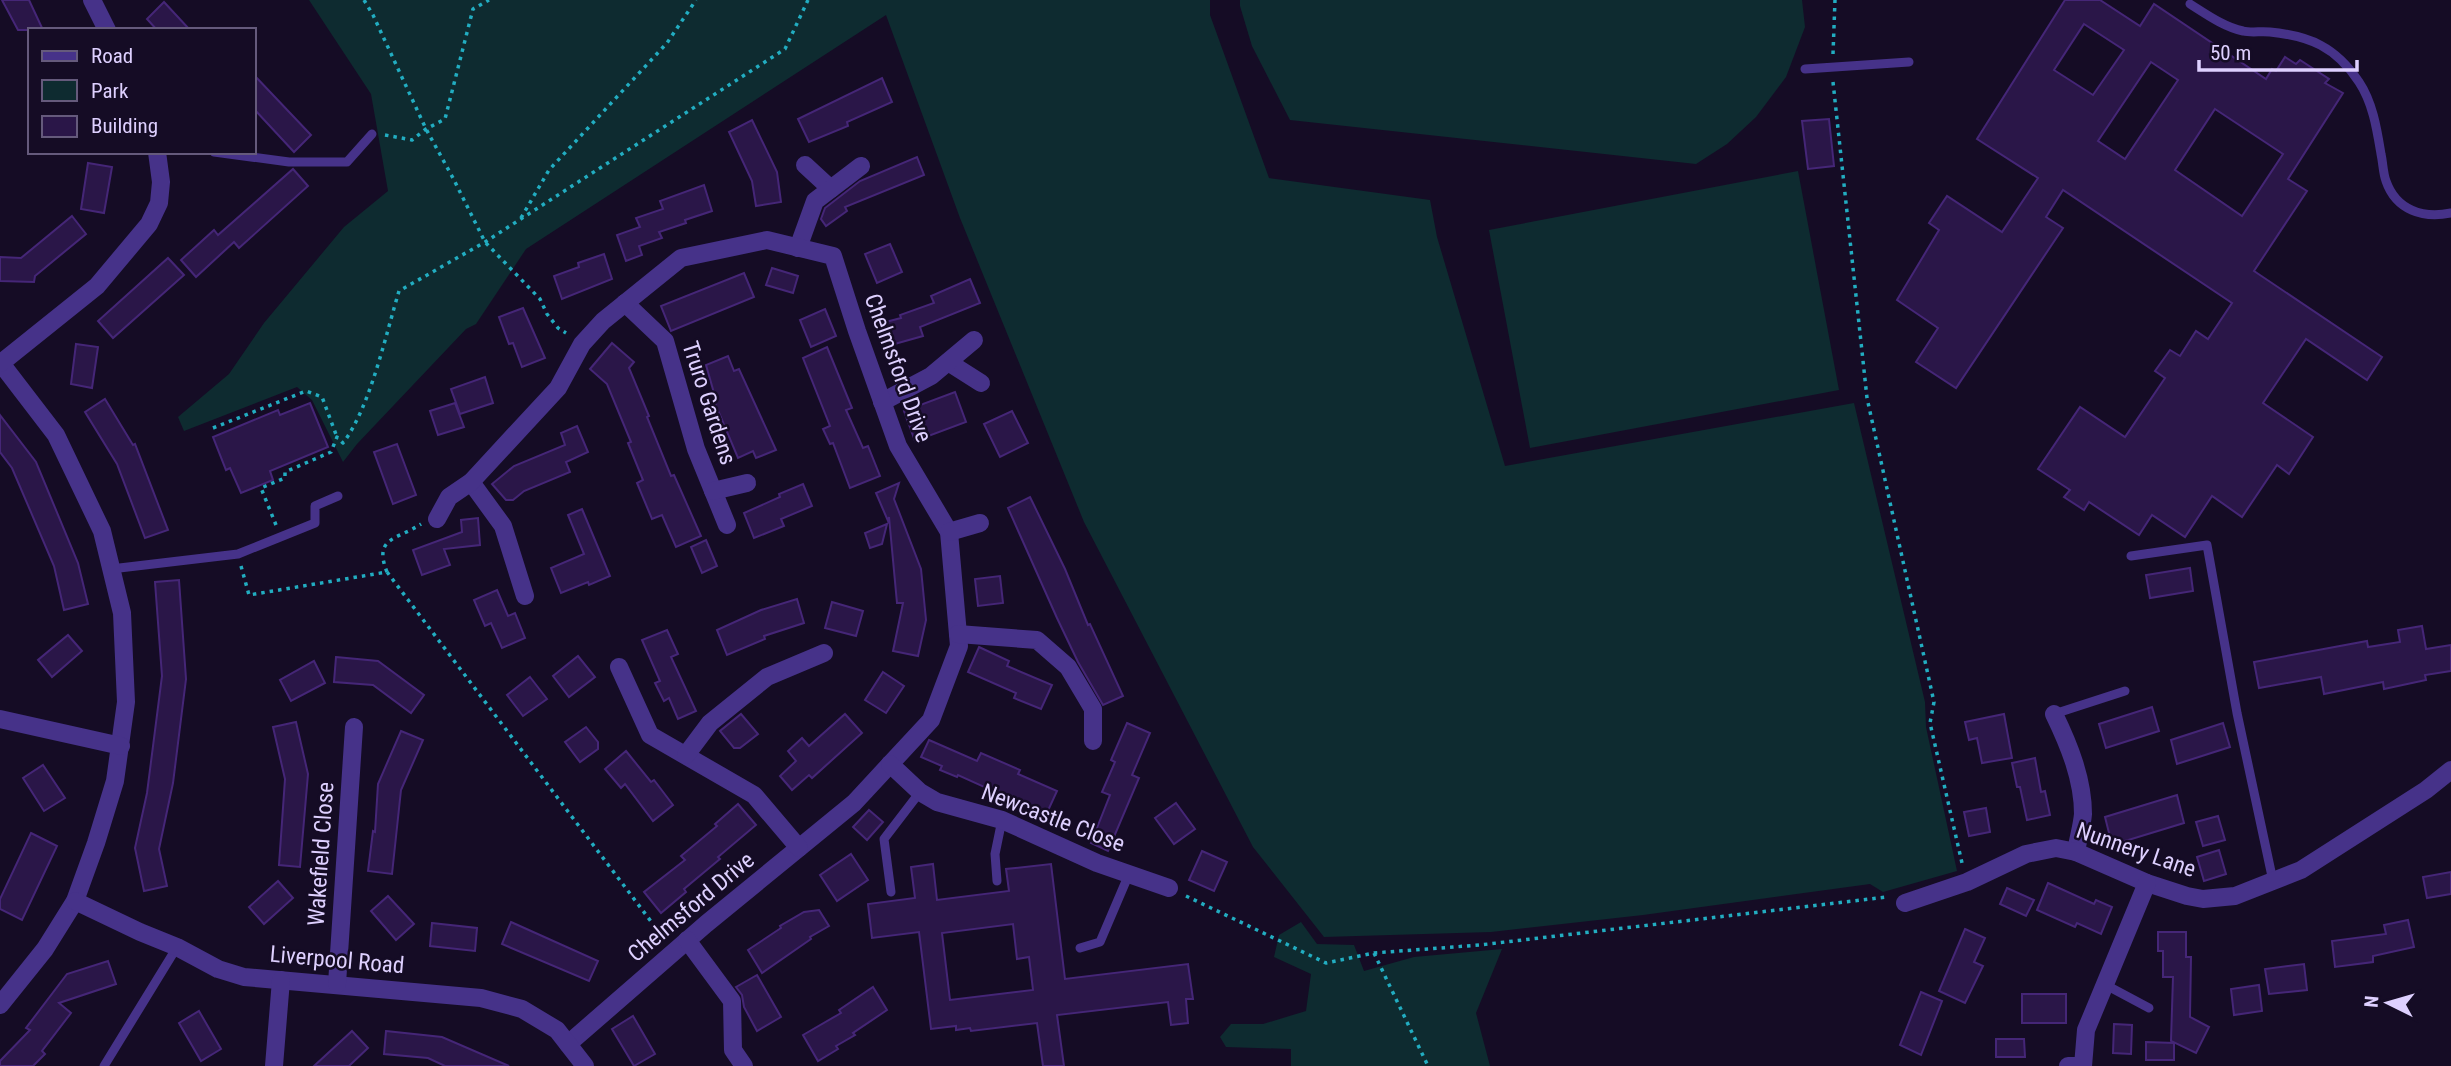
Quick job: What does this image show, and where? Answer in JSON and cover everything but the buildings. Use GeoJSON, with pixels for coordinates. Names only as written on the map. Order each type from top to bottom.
{"type":"FeatureCollection","features":[{"type":"Feature","properties":{"kind":"street"},"geometry":{"type":"LineString","coordinates":[[92,0],[106,28]]}},
{"type":"Feature","properties":{"kind":"street"},"geometry":{"type":"LineString","coordinates":[[0,1005],[45,949],[75,901],[115,781],[126,702],[122,614],[102,531],[56,435],[0,362],[97,286],[149,224],[159,203],[161,182],[157,154]]}},
{"type":"Feature","properties":{"kind":"street"},"geometry":{"type":"LineString","coordinates":[[805,165],[831,189]]}},
{"type":"Feature","properties":{"kind":"street"},"geometry":{"type":"LineString","coordinates":[[798,248],[815,201],[861,166]]}},
{"type":"Feature","properties":{"kind":"street","name":"Chelmsford Drive"},"geometry":{"type":"LineString","coordinates":[[437,519],[449,497],[471,482],[558,388],[583,344],[603,321],[681,258],[767,240],[833,256],[898,446],[949,532],[959,646],[931,720],[854,803],[681,946],[568,1044]]}},
{"type":"Feature","properties":{"kind":"street","name":"Truro Gardens"},"geometry":{"type":"LineString","coordinates":[[625,303],[665,341],[696,449],[727,525]]}},
{"type":"Feature","properties":{"kind":"street"},"geometry":{"type":"LineString","coordinates":[[882,402],[931,376],[974,340]]}},
{"type":"Feature","properties":{"kind":"street"},"geometry":{"type":"LineString","coordinates":[[948,362],[981,383]]}},
{"type":"Feature","properties":{"kind":"street"},"geometry":{"type":"LineString","coordinates":[[471,482],[503,526],[525,596]]}},
{"type":"Feature","properties":{"kind":"street","name":"Truro Gardens"},"geometry":{"type":"LineString","coordinates":[[713,491],[747,483]]}},
{"type":"Feature","properties":{"kind":"street"},"geometry":{"type":"LineString","coordinates":[[949,532],[980,523]]}},
{"type":"Feature","properties":{"kind":"street"},"geometry":{"type":"LineString","coordinates":[[958,634],[1037,640],[1068,667],[1093,709],[1093,741]]}},
{"type":"Feature","properties":{"kind":"street"},"geometry":{"type":"LineString","coordinates":[[686,755],[710,723],[767,677],[824,653]]}},
{"type":"Feature","properties":{"kind":"street"},"geometry":{"type":"LineString","coordinates":[[619,667],[650,735],[754,795],[799,848]]}},
{"type":"Feature","properties":{"kind":"street"},"geometry":{"type":"LineString","coordinates":[[2054,714],[2069,746],[2081,798],[2083,816],[2076,852]]}},
{"type":"Feature","properties":{"kind":"street"},"geometry":{"type":"LineString","coordinates":[[0,719],[121,746]]}},
{"type":"Feature","properties":{"kind":"street","name":"Wakefield Close"},"geometry":{"type":"LineString","coordinates":[[337,984],[354,727]]}},
{"type":"Feature","properties":{"kind":"street","name":"Newcastle Close"},"geometry":{"type":"LineString","coordinates":[[890,764],[920,792],[937,802],[1002,820],[1097,863],[1169,888]]}},
{"type":"Feature","properties":{"kind":"street","name":"Nunnery Lane"},"geometry":{"type":"LineString","coordinates":[[1905,903],[1967,882],[2033,852],[2056,848],[2076,852],[2147,884],[2203,899],[2235,896],[2274,883],[2323,856],[2426,790],[2451,770]]}},
{"type":"Feature","properties":{"kind":"street"},"geometry":{"type":"LineString","coordinates":[[2068,1066],[2083,1066],[2086,1030],[2147,884]]}},
{"type":"Feature","properties":{"kind":"street","name":"Liverpool Road"},"geometry":{"type":"LineString","coordinates":[[75,901],[177,947],[218,969],[244,977],[481,998],[522,1009],[557,1030],[585,1066]]}},
{"type":"Feature","properties":{"kind":"street"},"geometry":{"type":"LineString","coordinates":[[681,946],[732,1001],[733,1050],[744,1066]]}},
{"type":"Feature","properties":{"kind":"street"},"geometry":{"type":"LineString","coordinates":[[274,1066],[281,980]]}},
{"type":"Feature","properties":{"kind":"lane"},"geometry":{"type":"LineString","coordinates":[[2190,4],[2220,22],[2242,31],[2293,34],[2314,40],[2337,58],[2359,82],[2372,108],[2386,181],[2396,198],[2413,213],[2440,216],[2451,214]]}},
{"type":"Feature","properties":{"kind":"lane"},"geometry":{"type":"LineString","coordinates":[[1805,69],[1909,62]]}},
{"type":"Feature","properties":{"kind":"lane"},"geometry":{"type":"LineString","coordinates":[[229,154],[289,162],[347,162],[372,134]]}},
{"type":"Feature","properties":{"kind":"lane"},"geometry":{"type":"LineString","coordinates":[[111,569],[238,554],[315,523],[315,506],[338,496]]}},
{"type":"Feature","properties":{"kind":"lane"},"geometry":{"type":"LineString","coordinates":[[2131,556],[2207,545],[2237,713],[2274,883]]}},
{"type":"Feature","properties":{"kind":"lane"},"geometry":{"type":"LineString","coordinates":[[2054,714],[2125,691]]}},
{"type":"Feature","properties":{"kind":"lane"},"geometry":{"type":"LineString","coordinates":[[891,892],[884,839],[920,792]]}},
{"type":"Feature","properties":{"kind":"lane"},"geometry":{"type":"LineString","coordinates":[[997,881],[995,854],[1002,820]]}},
{"type":"Feature","properties":{"kind":"lane"},"geometry":{"type":"LineString","coordinates":[[1080,948],[1100,942],[1129,874]]}},
{"type":"Feature","properties":{"kind":"lane"},"geometry":{"type":"LineString","coordinates":[[104,1066],[177,947]]}},
{"type":"Feature","properties":{"kind":"lane"},"geometry":{"type":"LineString","coordinates":[[2104,984],[2149,1008]]}},
{"type":"Feature","properties":{"kind":"path"},"geometry":{"type":"LineString","coordinates":[[363,0],[373,15],[426,129],[485,242],[540,299],[558,328],[583,344]]}},
{"type":"Feature","properties":{"kind":"path"},"geometry":{"type":"LineString","coordinates":[[372,134],[412,139],[445,119],[473,9],[489,0]]}},
{"type":"Feature","properties":{"kind":"path"},"geometry":{"type":"LineString","coordinates":[[519,221],[550,170],[667,43],[696,0]]}},
{"type":"Feature","properties":{"kind":"path"},"geometry":{"type":"LineString","coordinates":[[213,428],[306,391],[321,397],[337,437],[343,443],[362,410],[399,291],[519,221],[785,49],[808,0]]}},
{"type":"Feature","properties":{"kind":"path"},"geometry":{"type":"LineString","coordinates":[[1835,0],[1832,67],[1867,398],[1934,702],[1930,723],[1967,882]]}},
{"type":"Feature","properties":{"kind":"path"},"geometry":{"type":"LineString","coordinates":[[281,537],[261,488],[285,478],[285,472],[331,452],[337,437]]}},
{"type":"Feature","properties":{"kind":"path"},"geometry":{"type":"LineString","coordinates":[[437,519],[428,517],[419,525],[386,542],[381,558],[387,572],[681,946]]}},
{"type":"Feature","properties":{"kind":"path"},"geometry":{"type":"LineString","coordinates":[[238,554],[248,595],[387,572]]}},
{"type":"Feature","properties":{"kind":"path"},"geometry":{"type":"LineString","coordinates":[[1169,888],[1326,963],[1374,953],[1480,945],[1893,896],[1905,903]]}},
{"type":"Feature","properties":{"kind":"path"},"geometry":{"type":"LineString","coordinates":[[1374,953],[1428,1066]]}},
{"type":"Feature","properties":{"kind":"green space"},"geometry":{"type":"Polygon","coordinates":[[[309,0],[1210,0],[1210,15],[1269,178],[1430,200],[1437,237],[1505,466],[1854,403],[1925,702],[1926,727],[1957,871],[1883,892],[1870,884],[1643,915],[1491,932],[1324,937],[1253,847],[1084,522],[960,218],[886,15],[526,249],[476,324],[466,329],[343,462],[312,400],[297,387],[184,431],[178,417],[229,374],[264,323],[344,227],[388,191],[371,94],[309,0]]]}},
{"type":"Feature","properties":{"kind":"green space"},"geometry":{"type":"Polygon","coordinates":[[[1240,0],[1802,0],[1805,27],[1786,77],[1756,117],[1727,144],[1696,164],[1290,120],[1252,46],[1240,0]]]}},
{"type":"Feature","properties":{"kind":"green space"},"geometry":{"type":"Polygon","coordinates":[[[1798,171],[1839,390],[1530,448],[1489,230],[1798,171]]]}},
{"type":"Feature","properties":{"kind":"green space"},"geometry":{"type":"Polygon","coordinates":[[[1301,922],[1317,944],[1354,945],[1364,971],[1414,957],[1502,949],[1476,1013],[1490,1066],[1291,1066],[1291,1049],[1226,1047],[1220,1037],[1231,1024],[1263,1024],[1306,1011],[1311,974],[1274,957],[1279,935],[1301,922]]]}}]}
